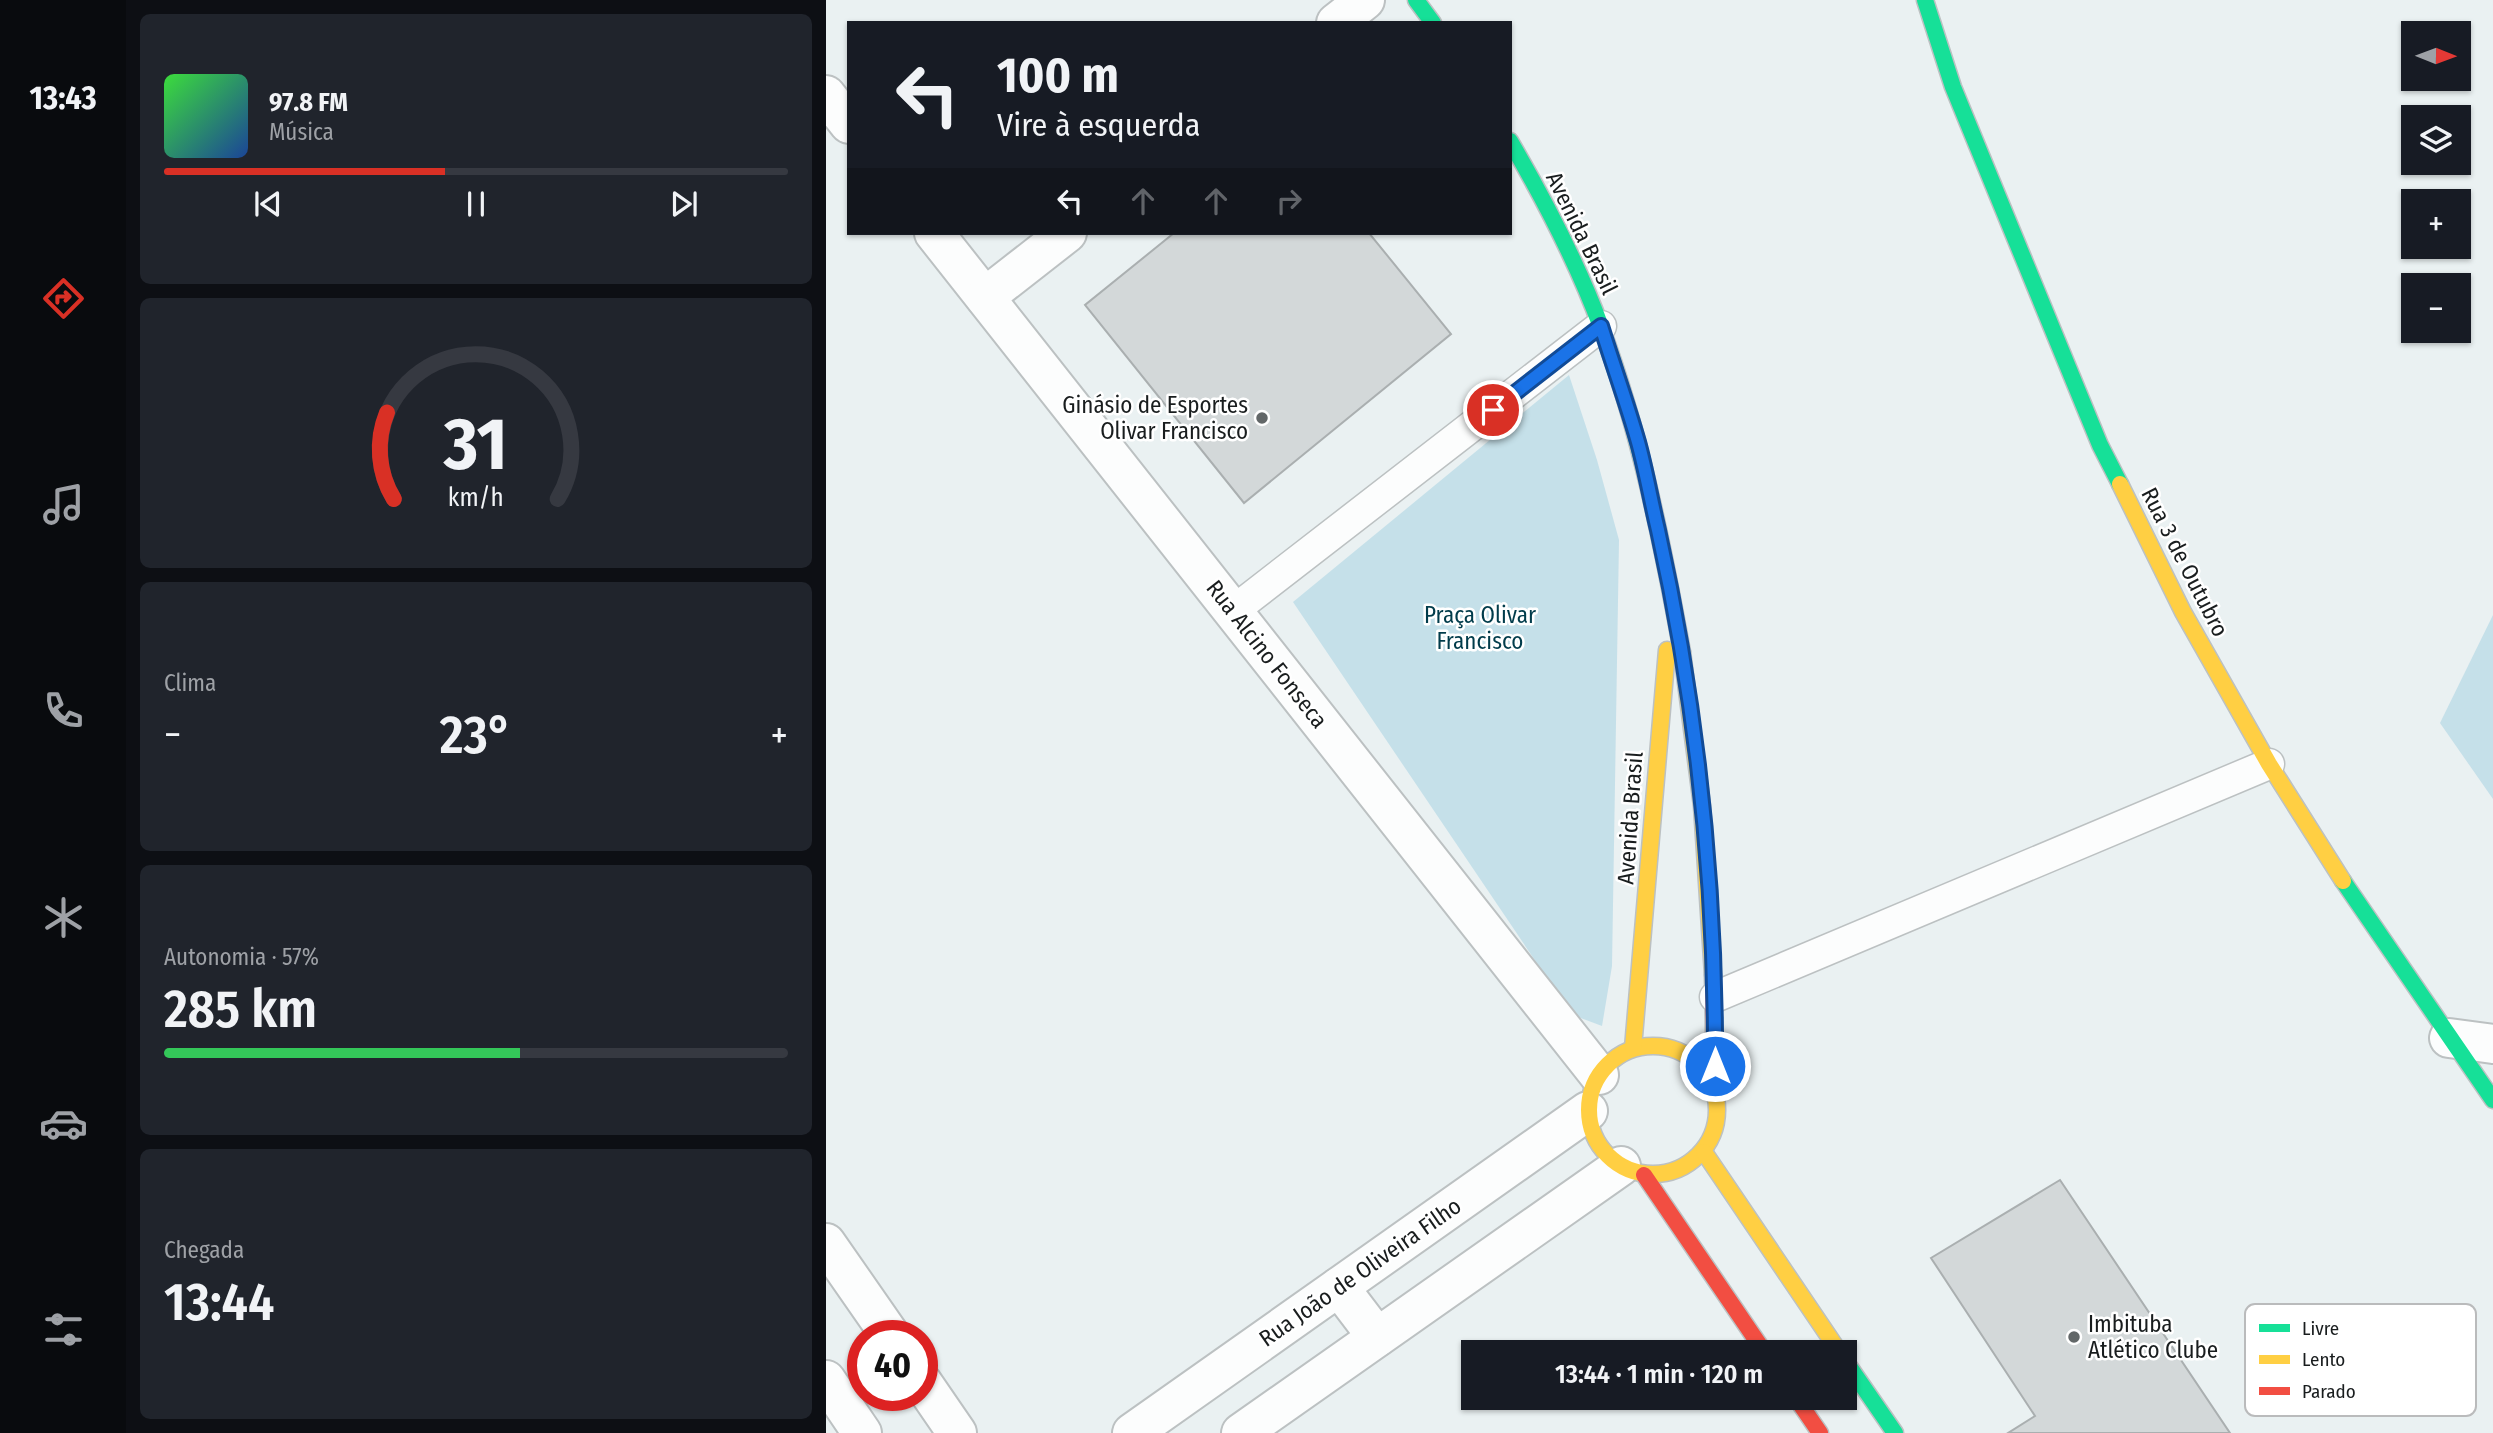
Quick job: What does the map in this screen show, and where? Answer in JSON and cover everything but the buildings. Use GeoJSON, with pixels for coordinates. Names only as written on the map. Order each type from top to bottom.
{"type":"FeatureCollection","features":[{"type":"Feature","properties":{"kind":"street"},"geometry":{"type":"LineString","coordinates":[[1339,21],[1365,0]]}},
{"type":"Feature","properties":{"kind":"street"},"geometry":{"type":"LineString","coordinates":[[1416,0],[1432,21]]}},
{"type":"Feature","properties":{"kind":"street","name":"Rua 3 de Outubro"},"geometry":{"type":"LineString","coordinates":[[1925,0],[1953,87],[2101,445],[2183,612],[2269,764],[2367,919],[2493,1100]]}},
{"type":"Feature","properties":{"kind":"street"},"geometry":{"type":"LineString","coordinates":[[826,95],[847,121]]}},
{"type":"Feature","properties":{"kind":"street","name":"Avenida Brasil"},"geometry":{"type":"LineString","coordinates":[[1512,145],[1560,231],[1601,326],[1638,443],[1672,592],[1697,743],[1705,826],[1715,997],[1715,1089]]}},
{"type":"Feature","properties":{"kind":"street","name":"Rua Alcino Fonseca"},"geometry":{"type":"LineString","coordinates":[[936,235],[1233,611],[1594,1093]]}},
{"type":"Feature","properties":{"kind":"street"},"geometry":{"type":"LineString","coordinates":[[985,297],[1064,235]]}},
{"type":"Feature","properties":{"kind":"street","name":"Avenida Brasil"},"geometry":{"type":"LineString","coordinates":[[1633,1048],[1672,592]]}},
{"type":"Feature","properties":{"kind":"street"},"geometry":{"type":"LineString","coordinates":[[2449,1038],[2493,1044]]}},
{"type":"Feature","properties":{"kind":"street"},"geometry":{"type":"LineString","coordinates":[[1658,1045],[1682,1051],[1702,1066],[1715,1089],[1718,1110],[1715,1132],[1704,1152],[1687,1166],[1666,1174],[1632,1170],[1608,1156],[1591,1128],[1594,1093],[1614,1058],[1633,1048],[1658,1045]]}},
{"type":"Feature","properties":{"kind":"street","name":"Rua João de Oliveira Filho"},"geometry":{"type":"LineString","coordinates":[[1132,1433],[1339,1287],[1594,1093]]}},
{"type":"Feature","properties":{"kind":"street"},"geometry":{"type":"LineString","coordinates":[[1704,1152],[1831,1340]]}},
{"type":"Feature","properties":{"kind":"street"},"geometry":{"type":"LineString","coordinates":[[1241,1433],[1377,1337],[1632,1170]]}},
{"type":"Feature","properties":{"kind":"street"},"geometry":{"type":"LineString","coordinates":[[1632,1170],[1756,1340]]}},
{"type":"Feature","properties":{"kind":"street"},"geometry":{"type":"LineString","coordinates":[[826,1243],[880,1320]]}},
{"type":"Feature","properties":{"kind":"street"},"geometry":{"type":"LineString","coordinates":[[1339,1287],[1377,1337]]}},
{"type":"Feature","properties":{"kind":"street"},"geometry":{"type":"LineString","coordinates":[[1857,1378],[1895,1433]]}},
{"type":"Feature","properties":{"kind":"street"},"geometry":{"type":"LineString","coordinates":[[826,1380],[862,1433]]}},
{"type":"Feature","properties":{"kind":"street"},"geometry":{"type":"LineString","coordinates":[[938,1405],[957,1433]]}},
{"type":"Feature","properties":{"kind":"street"},"geometry":{"type":"LineString","coordinates":[[1804,1410],[1820,1433]]}},
{"type":"Feature","properties":{"kind":"lane"},"geometry":{"type":"LineString","coordinates":[[1233,611],[1601,326]]}},
{"type":"Feature","properties":{"kind":"lane"},"geometry":{"type":"LineString","coordinates":[[1715,997],[2269,764]]}},
{"type":"Feature","properties":{"kind":"green space","name":"Praça Olivar Francisco"},"geometry":{"type":"Polygon","coordinates":[[[1569,375],[1597,460],[1619,540],[1612,966],[1602,1026],[1578,1017],[1557,993],[1293,602],[1569,375]]]}},
{"type":"Feature","properties":{"kind":"green space"},"geometry":{"type":"Polygon","coordinates":[[[2493,615],[2493,799],[2440,723],[2493,615]]]}},
{"type":"Feature","properties":{"kind":"traffic: fast"},"geometry":{"type":"LineString","coordinates":[[1416,0],[1432,21]]}},
{"type":"Feature","properties":{"kind":"traffic: fast"},"geometry":{"type":"LineString","coordinates":[[1925,0],[1953,87],[2100,445],[2120,484]]}},
{"type":"Feature","properties":{"kind":"traffic: fast"},"geometry":{"type":"LineString","coordinates":[[1512,145],[1571,255],[1615,367],[1649,488],[1682,652]]}},
{"type":"Feature","properties":{"kind":"traffic: fast"},"geometry":{"type":"LineString","coordinates":[[2343,881],[2493,1100]]}},
{"type":"Feature","properties":{"kind":"traffic: fast"},"geometry":{"type":"LineString","coordinates":[[1857,1378],[1895,1433]]}},
{"type":"Feature","properties":{"kind":"traffic: slow"},"geometry":{"type":"LineString","coordinates":[[2120,484],[2183,612],[2269,764],[2343,881]]}},
{"type":"Feature","properties":{"kind":"traffic: slow"},"geometry":{"type":"LineString","coordinates":[[1633,1048],[1667,650]]}},
{"type":"Feature","properties":{"kind":"traffic: slow"},"geometry":{"type":"LineString","coordinates":[[1682,652],[1702,806],[1713,975]]}},
{"type":"Feature","properties":{"kind":"traffic: slow"},"geometry":{"type":"LineString","coordinates":[[1653,1046],[1678,1051],[1699,1064],[1712,1085],[1717,1110],[1712,1135],[1699,1156],[1678,1169],[1653,1174],[1628,1169],[1607,1156],[1594,1135],[1589,1110],[1594,1085],[1607,1064],[1628,1051],[1653,1046]]}},
{"type":"Feature","properties":{"kind":"traffic: slow"},"geometry":{"type":"LineString","coordinates":[[1704,1152],[1831,1340]]}},
{"type":"Feature","properties":{"kind":"traffic: jam"},"geometry":{"type":"LineString","coordinates":[[1713,975],[1715,1089]]}},
{"type":"Feature","properties":{"kind":"traffic: jam"},"geometry":{"type":"LineString","coordinates":[[1644,1175],[1756,1340]]}},
{"type":"Feature","properties":{"kind":"traffic: jam"},"geometry":{"type":"LineString","coordinates":[[1804,1410],[1820,1433]]}},
{"type":"Feature","properties":{"kind":"place","name":"Ginásio de Esportes Olivar Francisco"},"geometry":{"type":"Point","coordinates":[1262,418]}},
{"type":"Feature","properties":{"kind":"place","name":"Imbituba Atlético Clube"},"geometry":{"type":"Point","coordinates":[2074,1337]}},
{"type":"Feature","properties":{"kind":"route"},"geometry":{"type":"LineString","coordinates":[[1493,410],[1601,326],[1644,468],[1672,592],[1697,743],[1705,826],[1715,997],[1715,1066]]}}]}
